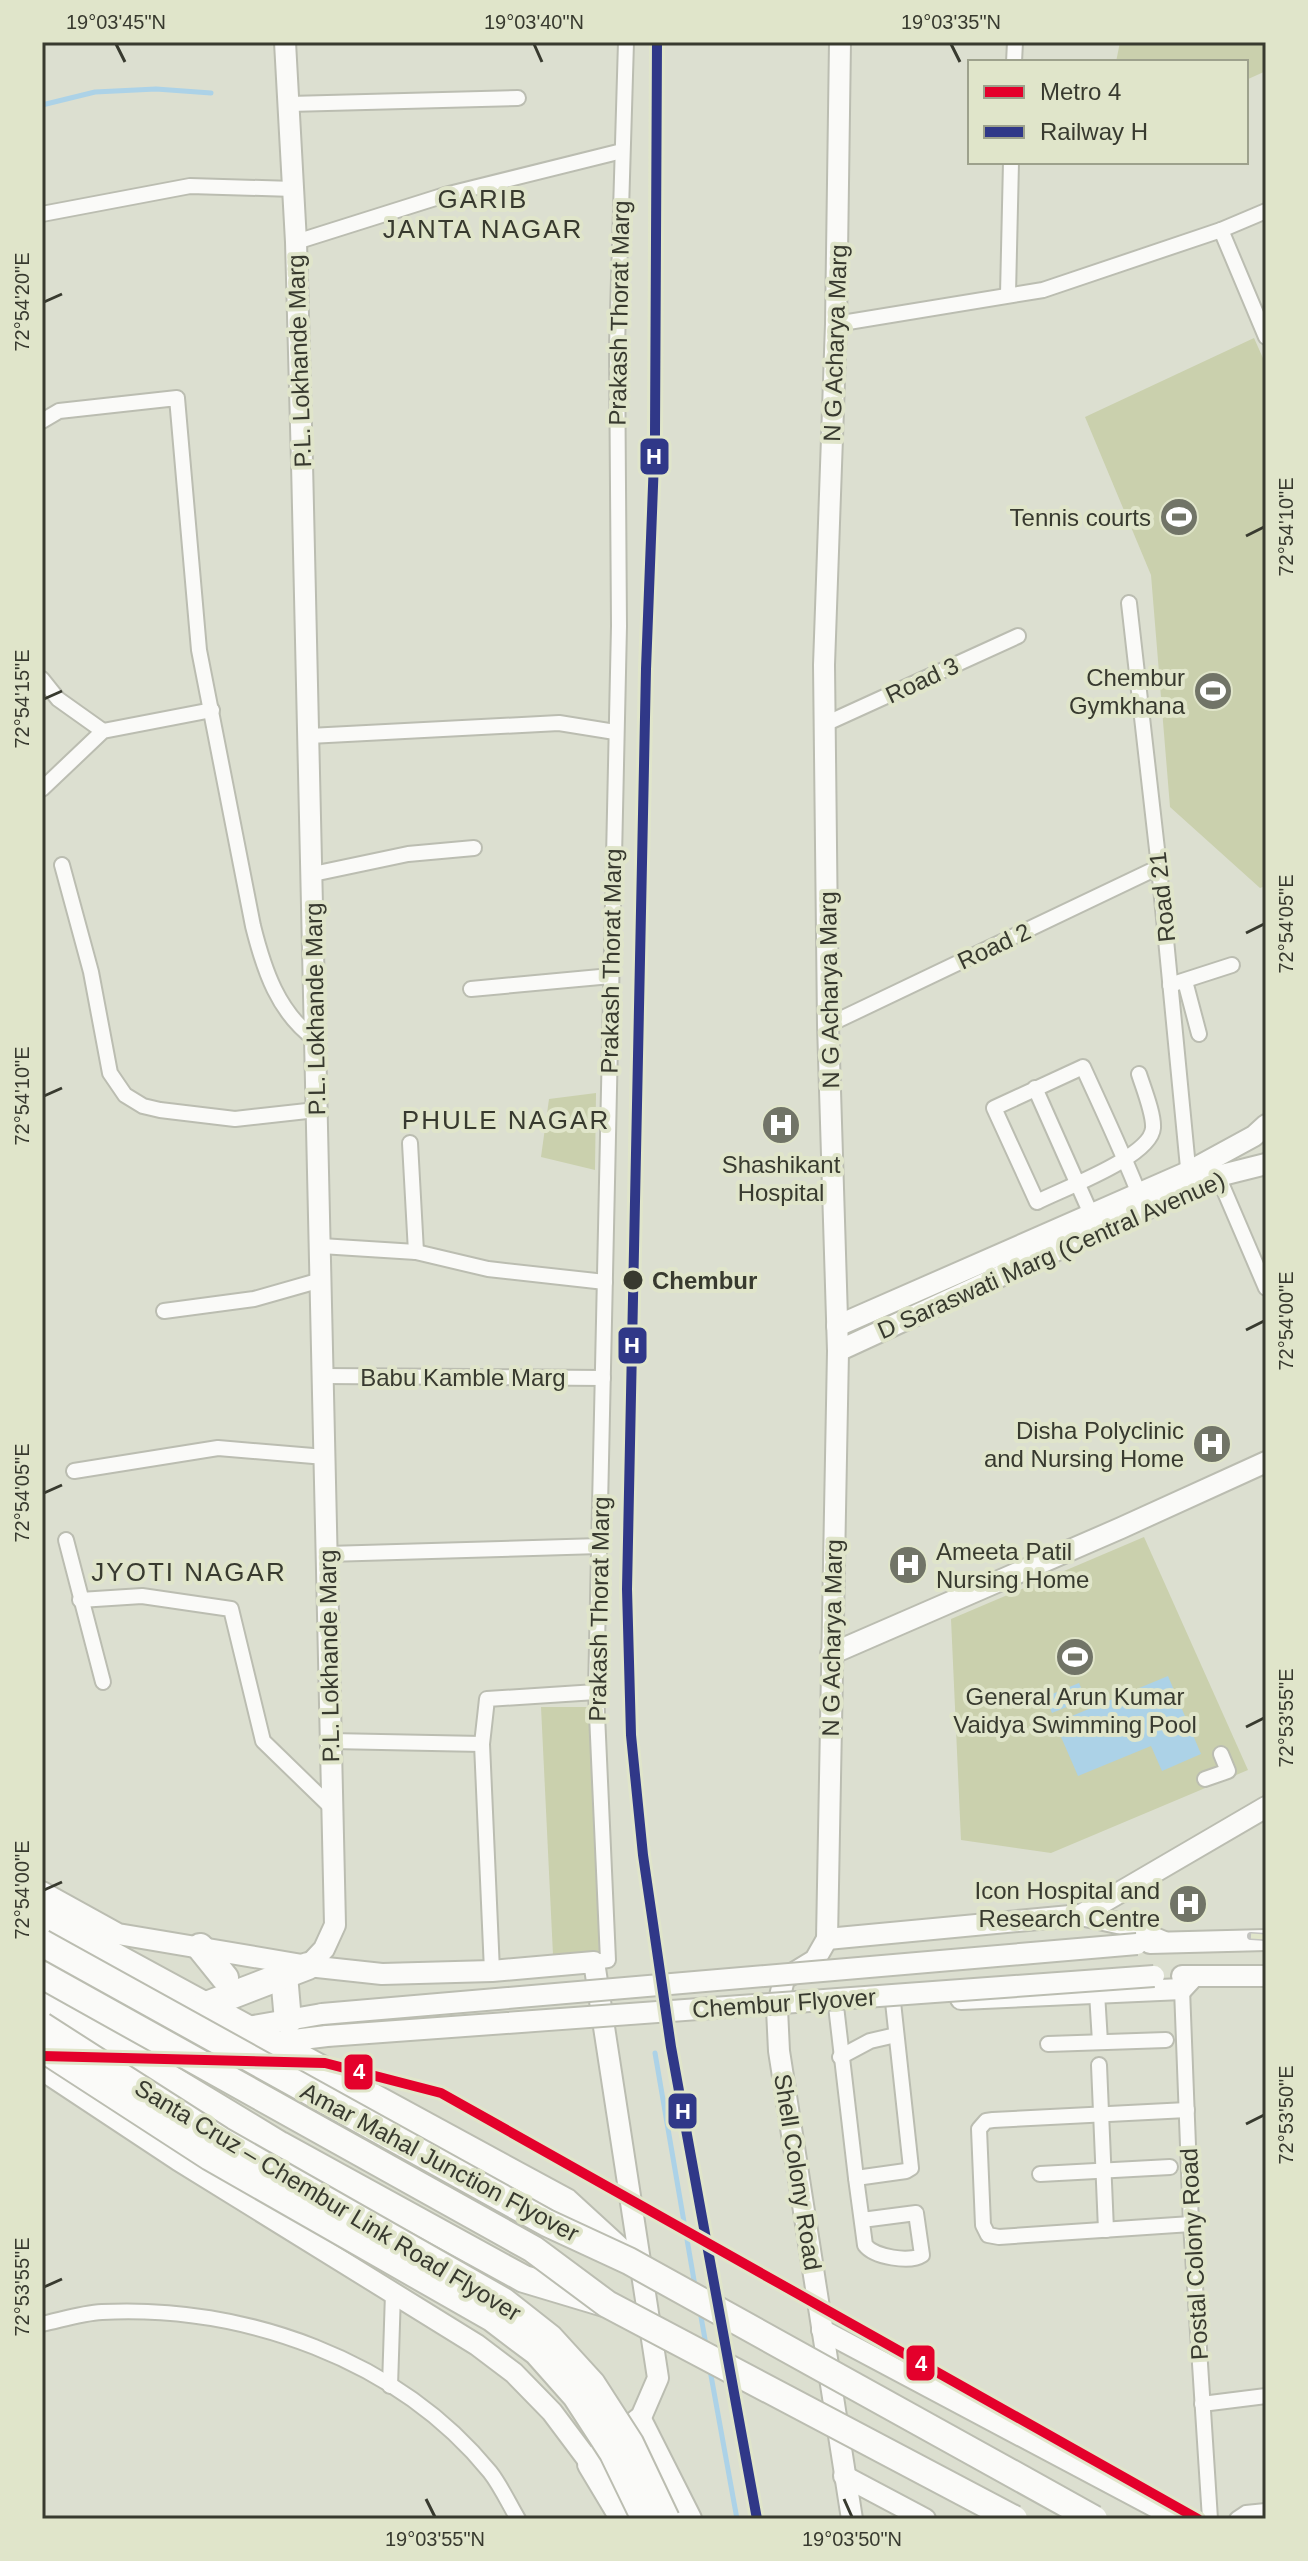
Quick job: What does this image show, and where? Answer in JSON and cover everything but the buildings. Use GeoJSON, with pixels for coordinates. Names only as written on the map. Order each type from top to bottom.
{"type":"FeatureCollection","features":[{"type":"Feature","properties":{"kind":"highway"},"geometry":{"type":"LineString","coordinates":[[42,1917],[108,1941],[134,1967],[566,2202],[629,2261],[1094,2519]]}},
{"type":"Feature","properties":{"kind":"highway","name":"Amar Mahal Junction Flyover"},"geometry":{"type":"LineString","coordinates":[[42,1943],[547,2223],[629,2261]]}},
{"type":"Feature","properties":{"kind":"highway"},"geometry":{"type":"LineString","coordinates":[[200,1947],[225,1978]]}},
{"type":"Feature","properties":{"kind":"highway"},"geometry":{"type":"LineString","coordinates":[[193,2000],[225,1978],[289,1968]]}},
{"type":"Feature","properties":{"kind":"highway"},"geometry":{"type":"LineString","coordinates":[[193,2000],[289,1968]]}},
{"type":"Feature","properties":{"kind":"highway"},"geometry":{"type":"LineString","coordinates":[[288,2021],[289,1968]]}},
{"type":"Feature","properties":{"kind":"highway","name":"Amar Mahal Junction Flyover"},"geometry":{"type":"LineString","coordinates":[[42,1975],[533,2249],[607,2304]]}},
{"type":"Feature","properties":{"kind":"highway"},"geometry":{"type":"LineString","coordinates":[[42,2000],[63,2027],[121,2048],[280,2145],[524,2279],[607,2304],[1014,2519]]}},
{"type":"Feature","properties":{"kind":"highway","name":"Santa Cruz – Chembur Link Road Flyover"},"geometry":{"type":"LineString","coordinates":[[63,2027],[220,2140],[503,2301],[538,2329],[592,2384],[630,2443],[666,2519]]}},
{"type":"Feature","properties":{"kind":"highway","name":"Santa Cruz – Chembur Link Road Flyover"},"geometry":{"type":"LineString","coordinates":[[42,2050],[210,2157],[504,2326],[537,2352],[576,2396],[613,2453],[645,2519]]}},
{"type":"Feature","properties":{"kind":"highway"},"geometry":{"type":"LineString","coordinates":[[624,2519],[591,2464],[639,2422],[688,2519]]}},
{"type":"Feature","properties":{"kind":"main road","name":"P.L. Lokhande Marg"},"geometry":{"type":"LineString","coordinates":[[285,42],[296,242],[313,874],[335,1925],[324,1949],[289,1968]]}},
{"type":"Feature","properties":{"kind":"main road","name":"N G Acharya Marg"},"geometry":{"type":"LineString","coordinates":[[827,1939],[838,1351],[828,1025],[824,665],[836,324],[840,42]]}},
{"type":"Feature","properties":{"kind":"main road"},"geometry":{"type":"LineString","coordinates":[[837,1326],[1139,1194],[1190,1181],[1266,1125]]}},
{"type":"Feature","properties":{"kind":"main road","name":"D Saraswati Marg (Central Avenue)"},"geometry":{"type":"LineString","coordinates":[[838,1351],[1190,1181],[1266,1164]]}},
{"type":"Feature","properties":{"kind":"main road"},"geometry":{"type":"LineString","coordinates":[[831,1654],[1266,1462]]}},
{"type":"Feature","properties":{"kind":"main road"},"geometry":{"type":"LineString","coordinates":[[1081,1915],[1266,1807]]}},
{"type":"Feature","properties":{"kind":"main road"},"geometry":{"type":"LineString","coordinates":[[42,1892],[108,1941],[200,1947],[289,1968],[382,1974],[492,1971],[594,1962],[658,2378],[639,2422]]}},
{"type":"Feature","properties":{"kind":"main road"},"geometry":{"type":"LineString","coordinates":[[827,1939],[1081,1915],[1122,1924],[1164,1942]]}},
{"type":"Feature","properties":{"kind":"main road","name":"Shell Colony Road"},"geometry":{"type":"LineString","coordinates":[[827,1939],[815,1960],[784,1979],[777,2009],[779,2051],[852,2519]]}},
{"type":"Feature","properties":{"kind":"main road","name":"Chembur Flyover"},"geometry":{"type":"LineString","coordinates":[[63,2027],[249,2028],[322,2014],[1137,1944],[1266,1940]]}},
{"type":"Feature","properties":{"kind":"main road"},"geometry":{"type":"LineString","coordinates":[[42,2000],[108,1941]]}},
{"type":"Feature","properties":{"kind":"main road"},"geometry":{"type":"LineString","coordinates":[[42,2050],[63,2027],[134,1967]]}},
{"type":"Feature","properties":{"kind":"main road","name":"Chembur Flyover"},"geometry":{"type":"LineString","coordinates":[[42,2061],[121,2048],[273,2043],[327,2036],[1154,1976],[1188,1983]]}},
{"type":"Feature","properties":{"kind":"main road"},"geometry":{"type":"LineString","coordinates":[[777,2009],[1097,1993],[1266,1976]]}},
{"type":"Feature","properties":{"kind":"main road"},"geometry":{"type":"LineString","coordinates":[[42,2070],[178,2160],[477,2345],[514,2373],[552,2412],[591,2464]]}},
{"type":"Feature","properties":{"kind":"main road"},"geometry":{"type":"LineString","coordinates":[[822,2330],[1178,2519]]}},
{"type":"Feature","properties":{"kind":"main road"},"geometry":{"type":"LineString","coordinates":[[844,2476],[925,2519]]}},
{"type":"Feature","properties":{"kind":"street","name":"Prakash Thorat Marg"},"geometry":{"type":"LineString","coordinates":[[594,1962],[608,1960],[596,1692],[619,626],[617,346],[626,42]]}},
{"type":"Feature","properties":{"kind":"street"},"geometry":{"type":"LineString","coordinates":[[289,104],[518,98]]}},
{"type":"Feature","properties":{"kind":"street"},"geometry":{"type":"LineString","coordinates":[[296,242],[445,195],[622,151]]}},
{"type":"Feature","properties":{"kind":"street"},"geometry":{"type":"LineString","coordinates":[[1008,294],[1011,164]]}},
{"type":"Feature","properties":{"kind":"street"},"geometry":{"type":"LineString","coordinates":[[42,214],[190,186],[294,189]]}},
{"type":"Feature","properties":{"kind":"street"},"geometry":{"type":"LineString","coordinates":[[836,324],[1043,290],[1221,230],[1266,211]]}},
{"type":"Feature","properties":{"kind":"street"},"geometry":{"type":"LineString","coordinates":[[1221,230],[1266,337]]}},
{"type":"Feature","properties":{"kind":"street"},"geometry":{"type":"LineString","coordinates":[[42,421],[59,411],[177,398],[199,650],[263,967],[289,1017],[316,1040]]}},
{"type":"Feature","properties":{"kind":"street","name":"Road 21"},"geometry":{"type":"LineString","coordinates":[[1129,603],[1159,867],[1177,983],[1174,1029],[1190,1181]]}},
{"type":"Feature","properties":{"kind":"street","name":"Road 3"},"geometry":{"type":"LineString","coordinates":[[825,724],[1018,636]]}},
{"type":"Feature","properties":{"kind":"street"},"geometry":{"type":"LineString","coordinates":[[42,679],[58,699],[103,731]]}},
{"type":"Feature","properties":{"kind":"street"},"geometry":{"type":"LineString","coordinates":[[42,789],[103,731],[212,710]]}},
{"type":"Feature","properties":{"kind":"street"},"geometry":{"type":"LineString","coordinates":[[309,736],[559,723],[615,732]]}},
{"type":"Feature","properties":{"kind":"street"},"geometry":{"type":"LineString","coordinates":[[313,874],[408,854],[474,848]]}},
{"type":"Feature","properties":{"kind":"street"},"geometry":{"type":"LineString","coordinates":[[62,865],[91,972],[110,1073],[125,1095],[143,1106],[160,1110],[235,1119],[316,1110]]}},
{"type":"Feature","properties":{"kind":"street","name":"Road 2"},"geometry":{"type":"LineString","coordinates":[[828,1025],[1159,867]]}},
{"type":"Feature","properties":{"kind":"street"},"geometry":{"type":"LineString","coordinates":[[1174,1029],[1198,1028],[1177,983],[1232,965]]}},
{"type":"Feature","properties":{"kind":"street"},"geometry":{"type":"LineString","coordinates":[[471,989],[611,976]]}},
{"type":"Feature","properties":{"kind":"street"},"geometry":{"type":"LineString","coordinates":[[1139,1074],[1154,1127],[1149,1142],[1124,1161],[1037,1202],[994,1108],[1083,1067],[1124,1161],[1139,1194]]}},
{"type":"Feature","properties":{"kind":"street"},"geometry":{"type":"LineString","coordinates":[[1035,1088],[1091,1214]]}},
{"type":"Feature","properties":{"kind":"street"},"geometry":{"type":"LineString","coordinates":[[410,1143],[416,1252]]}},
{"type":"Feature","properties":{"kind":"street"},"geometry":{"type":"LineString","coordinates":[[1218,1176],[1266,1288]]}},
{"type":"Feature","properties":{"kind":"street"},"geometry":{"type":"LineString","coordinates":[[321,1246],[416,1252],[488,1269],[605,1282]]}},
{"type":"Feature","properties":{"kind":"street"},"geometry":{"type":"LineString","coordinates":[[164,1311],[254,1299],[321,1280]]}},
{"type":"Feature","properties":{"kind":"street","name":"Babu Kamble Marg"},"geometry":{"type":"LineString","coordinates":[[323,1376],[603,1378]]}},
{"type":"Feature","properties":{"kind":"street"},"geometry":{"type":"LineString","coordinates":[[74,1471],[218,1448],[325,1457]]}},
{"type":"Feature","properties":{"kind":"street"},"geometry":{"type":"LineString","coordinates":[[66,1540],[103,1682]]}},
{"type":"Feature","properties":{"kind":"street"},"geometry":{"type":"LineString","coordinates":[[327,1554],[600,1546]]}},
{"type":"Feature","properties":{"kind":"street"},"geometry":{"type":"LineString","coordinates":[[80,1600],[142,1596],[231,1609],[263,1741],[333,1809]]}},
{"type":"Feature","properties":{"kind":"street"},"geometry":{"type":"LineString","coordinates":[[492,1971],[482,1744],[487,1699],[596,1692]]}},
{"type":"Feature","properties":{"kind":"street"},"geometry":{"type":"LineString","coordinates":[[331,1741],[482,1744]]}},
{"type":"Feature","properties":{"kind":"street"},"geometry":{"type":"LineString","coordinates":[[1205,1779],[1228,1771],[1221,1754]]}},
{"type":"Feature","properties":{"kind":"street","name":"Postal Colony Road"},"geometry":{"type":"LineString","coordinates":[[1188,1983],[1187,2110],[1191,2224],[1210,2519]]}},
{"type":"Feature","properties":{"kind":"street"},"geometry":{"type":"LineString","coordinates":[[1097,1993],[1100,2042]]}},
{"type":"Feature","properties":{"kind":"street"},"geometry":{"type":"LineString","coordinates":[[856,2178],[911,2168],[893,2002]]}},
{"type":"Feature","properties":{"kind":"street"},"geometry":{"type":"LineString","coordinates":[[836,2006],[865,2245],[873,2253],[916,2259],[922,2255],[916,2213],[862,2220]]}},
{"type":"Feature","properties":{"kind":"street"},"geometry":{"type":"LineString","coordinates":[[840,2057],[870,2041],[896,2035]]}},
{"type":"Feature","properties":{"kind":"street"},"geometry":{"type":"LineString","coordinates":[[1048,2044],[1166,2040]]}},
{"type":"Feature","properties":{"kind":"street"},"geometry":{"type":"LineString","coordinates":[[1099,2065],[1106,2230]]}},
{"type":"Feature","properties":{"kind":"street"},"geometry":{"type":"LineString","coordinates":[[1187,2110],[993,2120],[981,2125],[983,2225],[988,2235],[999,2237],[1191,2224]]}},
{"type":"Feature","properties":{"kind":"street"},"geometry":{"type":"LineString","coordinates":[[1040,2174],[1170,2167]]}},
{"type":"Feature","properties":{"kind":"street"},"geometry":{"type":"LineString","coordinates":[[390,2386],[393,2293]]}},
{"type":"Feature","properties":{"kind":"street"},"geometry":{"type":"LineString","coordinates":[[42,2324],[100,2312],[193,2315],[275,2331],[358,2366],[420,2406],[464,2444],[491,2474],[518,2519]]}},
{"type":"Feature","properties":{"kind":"street"},"geometry":{"type":"LineString","coordinates":[[1202,2404],[1266,2396]]}},
{"type":"Feature","properties":{"kind":"street"},"geometry":{"type":"LineString","coordinates":[[1237,2519],[1246,2513],[1266,2511]]}},
{"type":"Feature","properties":{"kind":"green space"},"geometry":{"type":"Polygon","coordinates":[[[1120,42],[1266,42],[1266,71],[1248,79],[1248,60],[1116,60],[1120,42]]]}},
{"type":"Feature","properties":{"kind":"green space","name":"Chembur Gymkhana"},"geometry":{"type":"Polygon","coordinates":[[[1254,338],[1266,365],[1266,886],[1260,888],[1170,807],[1151,575],[1085,417],[1254,338]]]}},
{"type":"Feature","properties":{"kind":"green space"},"geometry":{"type":"Polygon","coordinates":[[[596,1093],[595,1170],[541,1157],[549,1099],[596,1093]]]}},
{"type":"Feature","properties":{"kind":"green space","name":"General Arun Kumar Vaidya Swimming Pool"},"geometry":{"type":"Polygon","coordinates":[[[1144,1537],[1248,1770],[1051,1853],[961,1840],[951,1619],[1144,1537]]]}},
{"type":"Feature","properties":{"kind":"green space"},"geometry":{"type":"Polygon","coordinates":[[[541,1707],[591,1707],[599,1951],[553,1955],[541,1707]]]}},
{"type":"Feature","properties":{"kind":"water"},"geometry":{"type":"Polygon","coordinates":[[[1168,1676],[1201,1754],[1162,1771],[1151,1746],[1078,1776],[1055,1723],[1168,1676]]]}},
{"type":"Feature","properties":{"kind":"water"},"geometry":{"type":"Polygon","coordinates":[[[1079,1683],[1086,1699],[1052,1713],[1045,1697],[1079,1683]]]}},
{"type":"Feature","properties":{"kind":"waterway"},"geometry":{"type":"LineString","coordinates":[[42,105],[95,92],[156,89],[211,93]]}},
{"type":"Feature","properties":{"kind":"waterway"},"geometry":{"type":"LineString","coordinates":[[655,2053],[695,2286]]}},
{"type":"Feature","properties":{"kind":"waterway"},"geometry":{"type":"LineString","coordinates":[[700,2311],[706,2345]]}},
{"type":"Feature","properties":{"kind":"waterway"},"geometry":{"type":"LineString","coordinates":[[710,2370],[737,2519]]}},
{"type":"Feature","properties":{"kind":"railway"},"geometry":{"type":"LineString","coordinates":[[1251,1936],[1266,1937]]}},
{"type":"Feature","properties":{"kind":"metro line","name":"4"},"geometry":{"type":"LineString","coordinates":[[42,2056],[325,2063],[441,2093],[1198,2519]]}},
{"type":"Feature","properties":{"kind":"rail line","name":"H"},"geometry":{"type":"LineString","coordinates":[[657,42],[655,434],[646,669],[627,1589],[631,1735],[643,1855],[671,2047],[757,2519]]}},
{"type":"Feature","properties":{"kind":"place","name":"Tennis courts"},"geometry":{"type":"Point","coordinates":[1179,517]}},
{"type":"Feature","properties":{"kind":"place","name":"Chembur Gymkhana"},"geometry":{"type":"Point","coordinates":[1213,691]}},
{"type":"Feature","properties":{"kind":"place","name":"Shashikant Hospital"},"geometry":{"type":"Point","coordinates":[781,1125]}},
{"type":"Feature","properties":{"kind":"place","name":"Chembur"},"geometry":{"type":"Point","coordinates":[633,1280]}},
{"type":"Feature","properties":{"kind":"place","name":"Disha Polyclinic and Nursing Home"},"geometry":{"type":"Point","coordinates":[1212,1444]}},
{"type":"Feature","properties":{"kind":"place","name":"Ameeta Patil Nursing Home"},"geometry":{"type":"Point","coordinates":[908,1565]}},
{"type":"Feature","properties":{"kind":"place","name":"General Arun Kumar Vaidya Swimming Pool"},"geometry":{"type":"Point","coordinates":[1075,1657]}},
{"type":"Feature","properties":{"kind":"place","name":"Icon Hospital and Research Centre"},"geometry":{"type":"Point","coordinates":[1188,1904]}},
{"type":"Feature","properties":{"kind":"district","name":"GARIB JANTA NAGAR"},"geometry":{"type":"Point","coordinates":[483,214]}},
{"type":"Feature","properties":{"kind":"district","name":"PHULE NAGAR"},"geometry":{"type":"Point","coordinates":[506,1120]}},
{"type":"Feature","properties":{"kind":"district","name":"JYOTI NAGAR"},"geometry":{"type":"Point","coordinates":[189,1572]}}]}
